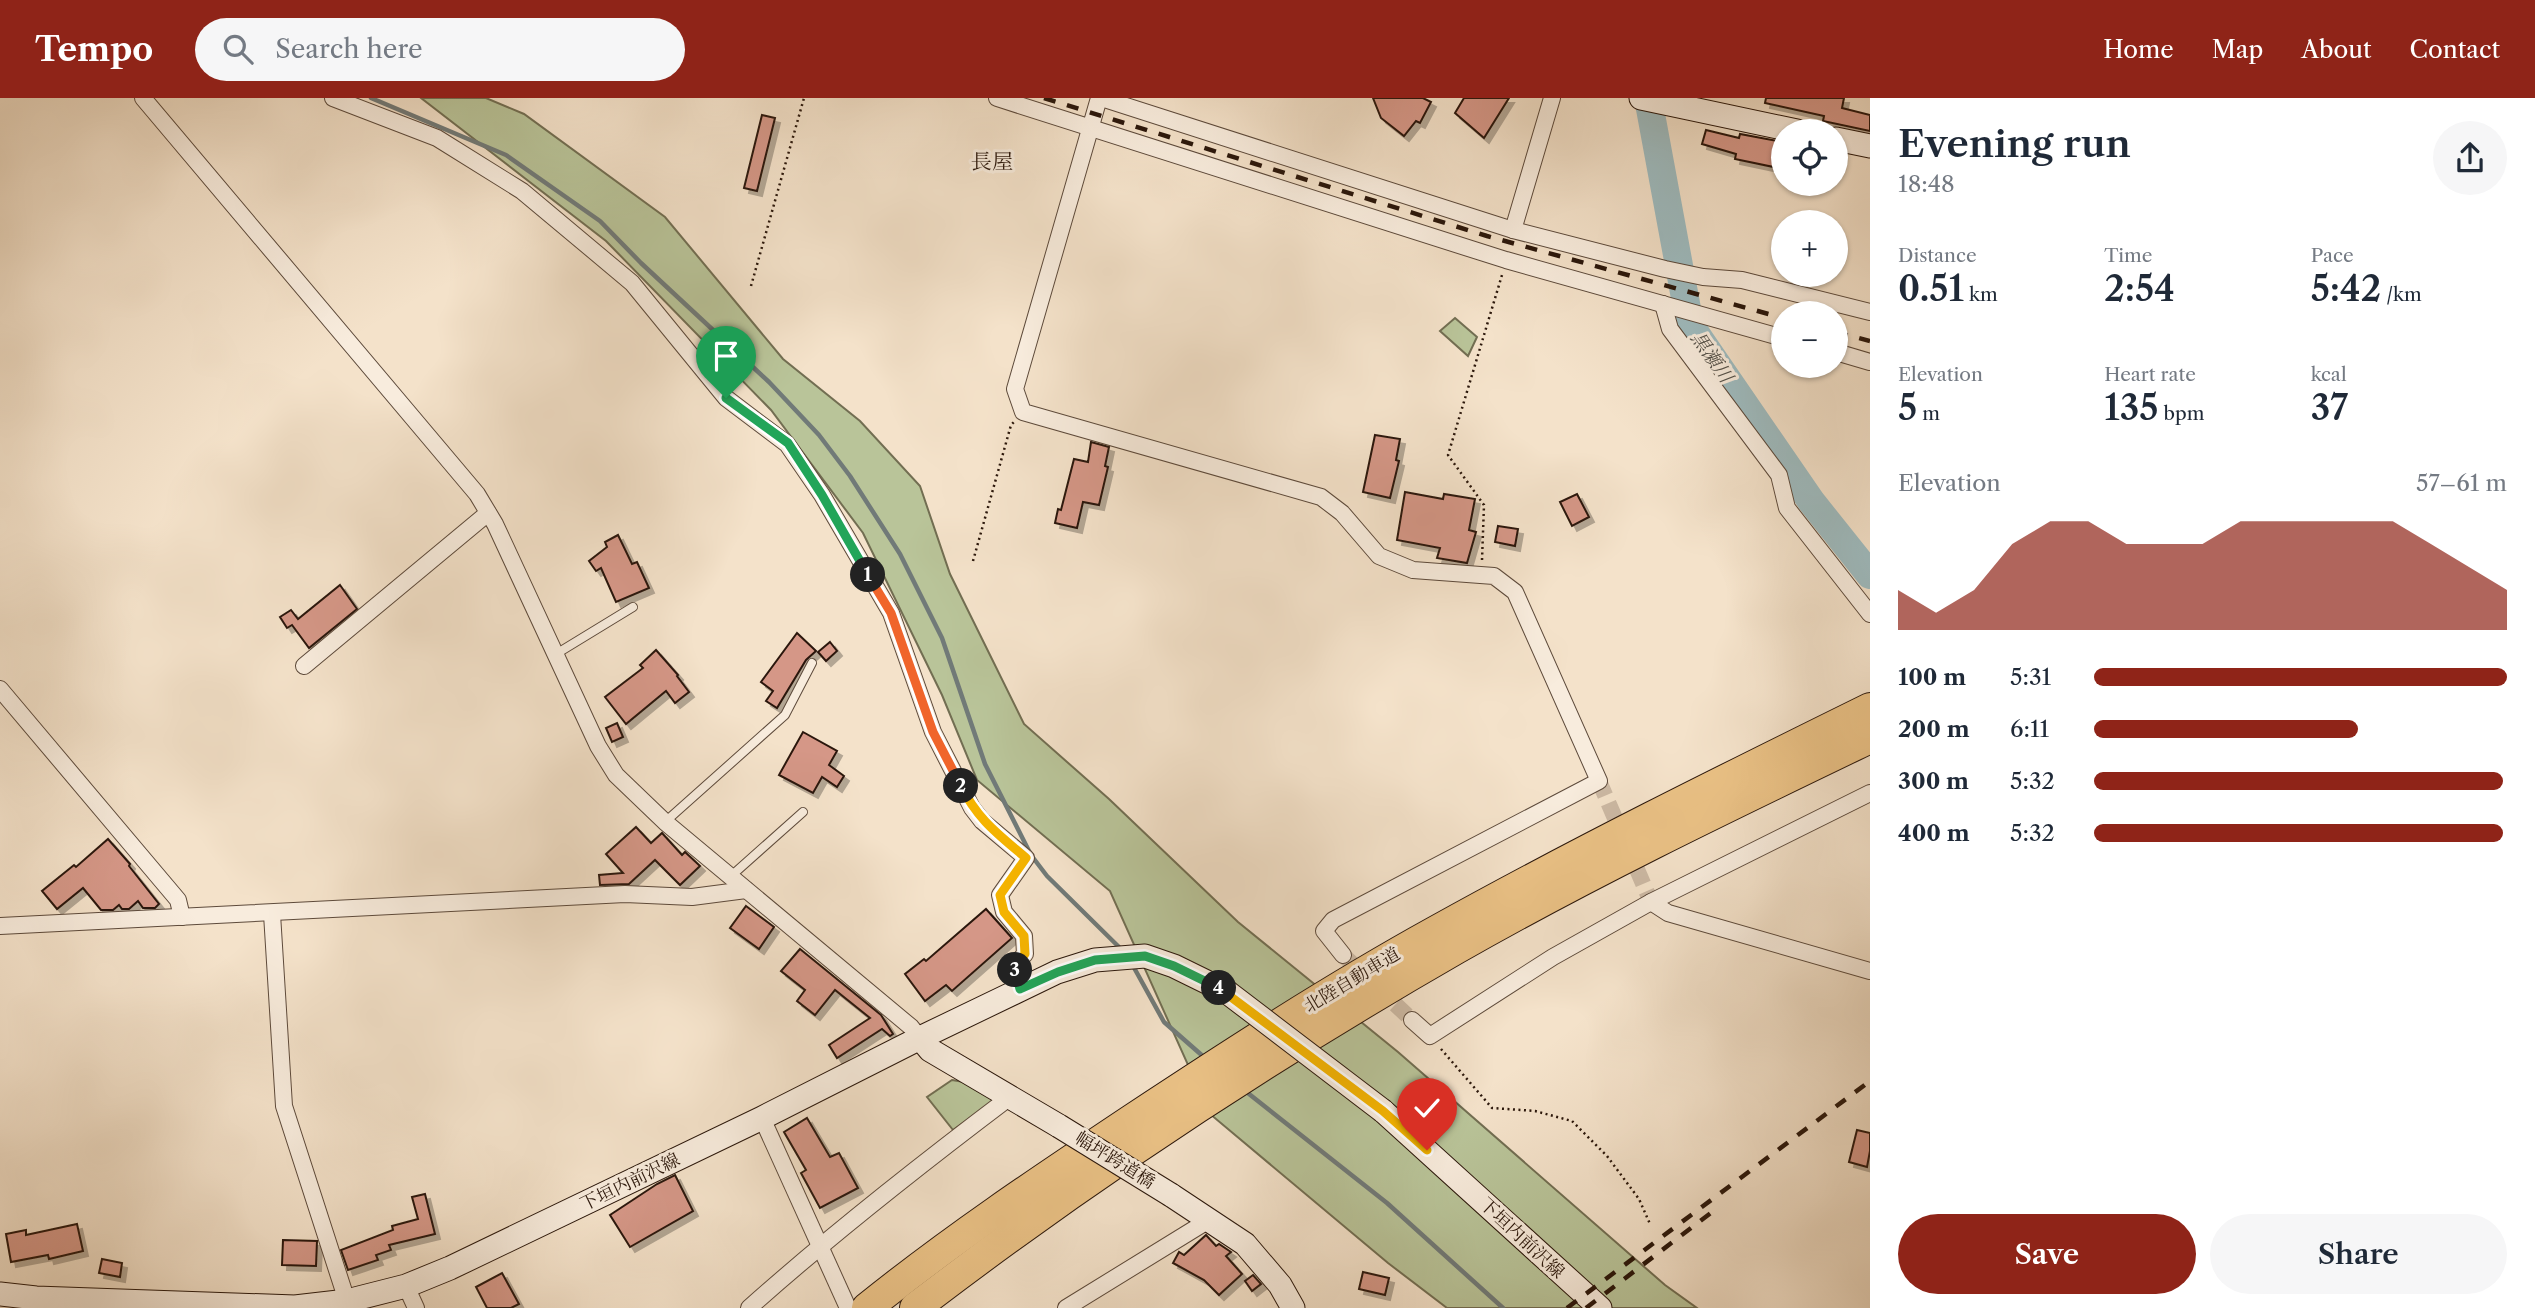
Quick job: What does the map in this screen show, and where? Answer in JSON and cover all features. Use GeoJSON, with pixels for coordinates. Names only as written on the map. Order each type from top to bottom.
{"type":"FeatureCollection","features":[{"type":"Feature","properties":{"kind":"highway","name":"北陸自動車道"},"geometry":{"type":"LineString","coordinates":[[867,1308],[1068,1162],[1315,1002],[1434,932],[1561,864],[1696,793],[1870,708]]}},
{"type":"Feature","properties":{"kind":"highway","name":"北陸自動車道"},"geometry":{"type":"LineString","coordinates":[[915,1308],[994,1247],[1105,1169],[1221,1092],[1350,1012],[1457,949],[1577,884],[1870,738]]}},
{"type":"Feature","properties":{"kind":"main road"},"geometry":{"type":"LineString","coordinates":[[1641,98],[1677,102],[1771,125]]}},
{"type":"Feature","properties":{"kind":"main road"},"geometry":{"type":"LineString","coordinates":[[1848,141],[1870,146]]}},
{"type":"Feature","properties":{"kind":"main road","name":"下垣内前沢線"},"geometry":{"type":"LineString","coordinates":[[0,1294],[36,1298],[295,1307],[347,1301],[406,1286],[450,1268],[762,1118],[1058,972],[1095,960],[1145,956],[1174,966],[1227,992],[1383,1111],[1600,1308]]}},
{"type":"Feature","properties":{"kind":"main road","name":"幅坪跨道橋"},"geometry":{"type":"LineString","coordinates":[[920,1038],[930,1050],[1059,1126],[1245,1244],[1280,1285],[1293,1308]]}},
{"type":"Feature","properties":{"kind":"street"},"geometry":{"type":"LineString","coordinates":[[144,98],[477,494],[598,746],[615,775],[665,822],[911,1027],[920,1038]]}},
{"type":"Feature","properties":{"kind":"street"},"geometry":{"type":"LineString","coordinates":[[333,98],[437,138],[522,191],[632,283],[726,398],[788,443],[822,495],[891,613],[933,732],[972,808],[982,821],[1026,858],[1000,895],[1004,912],[1024,936],[1025,954],[1014,966],[1020,989]]}},
{"type":"Feature","properties":{"kind":"street"},"geometry":{"type":"LineString","coordinates":[[997,98],[1506,261],[1771,335]]}},
{"type":"Feature","properties":{"kind":"street"},"geometry":{"type":"LineString","coordinates":[[1343,955],[1324,931],[1333,920],[1599,781],[1515,592],[1494,576],[1413,570],[1379,556],[1342,513],[1321,497],[1023,412],[1015,389],[1100,98],[1513,230],[1665,269],[1703,277],[1742,280],[1870,312]]}},
{"type":"Feature","properties":{"kind":"street"},"geometry":{"type":"LineString","coordinates":[[1513,230],[1552,98]]}},
{"type":"Feature","properties":{"kind":"street"},"geometry":{"type":"LineString","coordinates":[[1667,306],[1670,329],[1779,475],[1787,508],[1870,614]]}},
{"type":"Feature","properties":{"kind":"street"},"geometry":{"type":"LineString","coordinates":[[1848,356],[1870,362]]}},
{"type":"Feature","properties":{"kind":"street"},"geometry":{"type":"LineString","coordinates":[[304,666],[488,513]]}},
{"type":"Feature","properties":{"kind":"street"},"geometry":{"type":"LineString","coordinates":[[0,689],[178,900],[181,917]]}},
{"type":"Feature","properties":{"kind":"street"},"geometry":{"type":"LineString","coordinates":[[1412,1020],[1430,1036],[1553,957],[1651,902],[1870,793]]}},
{"type":"Feature","properties":{"kind":"street"},"geometry":{"type":"LineString","coordinates":[[0,926],[625,894],[692,897],[746,890]]}},
{"type":"Feature","properties":{"kind":"street"},"geometry":{"type":"LineString","coordinates":[[1651,902],[1668,913],[1870,971]]}},
{"type":"Feature","properties":{"kind":"street"},"geometry":{"type":"LineString","coordinates":[[272,914],[284,1106],[347,1301]]}},
{"type":"Feature","properties":{"kind":"street"},"geometry":{"type":"LineString","coordinates":[[749,1308],[819,1245],[1010,1097]]}},
{"type":"Feature","properties":{"kind":"street"},"geometry":{"type":"LineString","coordinates":[[762,1118],[848,1308]]}},
{"type":"Feature","properties":{"kind":"street"},"geometry":{"type":"LineString","coordinates":[[1066,1308],[1209,1220]]}},
{"type":"Feature","properties":{"kind":"street"},"geometry":{"type":"LineString","coordinates":[[406,1286],[416,1308]]}},
{"type":"Feature","properties":{"kind":"lane"},"geometry":{"type":"LineString","coordinates":[[556,654],[634,607]]}},
{"type":"Feature","properties":{"kind":"lane"},"geometry":{"type":"LineString","coordinates":[[665,822],[786,715],[812,663]]}},
{"type":"Feature","properties":{"kind":"lane"},"geometry":{"type":"LineString","coordinates":[[730,877],[803,812]]}},
{"type":"Feature","properties":{"kind":"path"},"geometry":{"type":"LineString","coordinates":[[751,286],[804,98]]}},
{"type":"Feature","properties":{"kind":"path"},"geometry":{"type":"LineString","coordinates":[[1481,574],[1485,505],[1448,455],[1506,261]]}},
{"type":"Feature","properties":{"kind":"path"},"geometry":{"type":"LineString","coordinates":[[973,561],[1011,425],[1023,412]]}},
{"type":"Feature","properties":{"kind":"path"},"geometry":{"type":"LineString","coordinates":[[1430,1036],[1492,1108],[1535,1111],[1572,1121],[1607,1156],[1639,1199],[1650,1224]]}},
{"type":"Feature","properties":{"kind":"green space"},"geometry":{"type":"Polygon","coordinates":[[[421,98],[486,98],[524,114],[665,217],[783,359],[860,421],[920,486],[950,574],[1024,724],[1109,799],[1238,922],[1398,1052],[1665,1285],[1697,1308],[1447,1308],[1388,1263],[1210,1114],[1110,891],[977,780],[942,695],[863,533],[771,410],[606,241],[421,98]]]}},
{"type":"Feature","properties":{"kind":"green space"},"geometry":{"type":"Polygon","coordinates":[[[1455,318],[1477,337],[1468,356],[1440,331],[1455,318]]]}},
{"type":"Feature","properties":{"kind":"green space"},"geometry":{"type":"Polygon","coordinates":[[[952,1080],[970,1083],[997,1099],[953,1130],[927,1097],[952,1080]]]}},
{"type":"Feature","properties":{"kind":"building"},"geometry":{"type":"Polygon","coordinates":[[[1373,98],[1423,98],[1431,102],[1420,123],[1416,121],[1404,136],[1381,118],[1373,98]]]}},
{"type":"Feature","properties":{"kind":"building"},"geometry":{"type":"Polygon","coordinates":[[[1464,98],[1509,98],[1484,138],[1455,113],[1464,98]]]}},
{"type":"Feature","properties":{"kind":"building"},"geometry":{"type":"Polygon","coordinates":[[[1766,98],[1844,98],[1842,108],[1870,115],[1870,131],[1848,126],[1848,119],[1823,119],[1824,116],[1765,103],[1766,98]]]}},
{"type":"Feature","properties":{"kind":"building"},"geometry":{"type":"Polygon","coordinates":[[[762,115],[775,118],[757,191],[744,188],[762,115]]]}},
{"type":"Feature","properties":{"kind":"building"},"geometry":{"type":"Polygon","coordinates":[[[1706,130],[1739,138],[1740,134],[1771,140],[1771,166],[1735,159],[1736,154],[1702,144],[1706,130]]]}},
{"type":"Feature","properties":{"kind":"building"},"geometry":{"type":"Polygon","coordinates":[[[1375,435],[1400,439],[1396,460],[1399,461],[1390,498],[1363,492],[1375,435]]]}},
{"type":"Feature","properties":{"kind":"building"},"geometry":{"type":"Polygon","coordinates":[[[1091,442],[1109,447],[1105,466],[1108,467],[1099,505],[1083,502],[1077,528],[1055,523],[1074,459],[1088,462],[1091,442]]]}},
{"type":"Feature","properties":{"kind":"building"},"geometry":{"type":"Polygon","coordinates":[[[1405,492],[1443,499],[1444,494],[1475,499],[1469,530],[1476,532],[1467,563],[1437,558],[1440,548],[1397,540],[1405,492]]]}},
{"type":"Feature","properties":{"kind":"building"},"geometry":{"type":"Polygon","coordinates":[[[1577,494],[1589,517],[1572,526],[1560,502],[1577,494]]]}},
{"type":"Feature","properties":{"kind":"building"},"geometry":{"type":"Polygon","coordinates":[[[1498,526],[1518,529],[1515,546],[1495,542],[1498,526]]]}},
{"type":"Feature","properties":{"kind":"building"},"geometry":{"type":"Polygon","coordinates":[[[618,535],[632,564],[637,562],[649,588],[616,602],[601,568],[596,571],[589,561],[607,547],[605,542],[618,535]]]}},
{"type":"Feature","properties":{"kind":"building"},"geometry":{"type":"Polygon","coordinates":[[[340,585],[357,609],[309,648],[292,625],[287,628],[280,617],[291,610],[298,619],[340,585]]]}},
{"type":"Feature","properties":{"kind":"building"},"geometry":{"type":"Polygon","coordinates":[[[797,633],[816,651],[806,660],[777,708],[766,701],[773,691],[761,682],[797,633]]]}},
{"type":"Feature","properties":{"kind":"building"},"geometry":{"type":"Polygon","coordinates":[[[830,642],[837,651],[826,661],[818,652],[830,642]]]}},
{"type":"Feature","properties":{"kind":"building"},"geometry":{"type":"Polygon","coordinates":[[[656,650],[689,692],[675,703],[666,691],[626,724],[605,697],[643,668],[640,665],[656,650]]]}},
{"type":"Feature","properties":{"kind":"building"},"geometry":{"type":"Polygon","coordinates":[[[617,723],[623,737],[612,742],[606,728],[617,723]]]}},
{"type":"Feature","properties":{"kind":"building"},"geometry":{"type":"Polygon","coordinates":[[[803,732],[837,751],[829,765],[844,776],[837,787],[822,777],[813,793],[779,775],[803,732]]]}},
{"type":"Feature","properties":{"kind":"building"},"geometry":{"type":"Polygon","coordinates":[[[636,827],[651,843],[662,833],[682,855],[685,852],[700,866],[680,885],[655,860],[629,884],[600,885],[599,875],[623,873],[606,854],[636,827]]]}},
{"type":"Feature","properties":{"kind":"building"},"geometry":{"type":"Polygon","coordinates":[[[108,839],[159,904],[155,908],[143,908],[138,901],[129,909],[122,909],[119,905],[113,910],[101,910],[83,888],[57,909],[42,891],[74,865],[76,867],[108,839]]]}},
{"type":"Feature","properties":{"kind":"building"},"geometry":{"type":"Polygon","coordinates":[[[746,906],[774,927],[759,949],[730,928],[746,906]]]}},
{"type":"Feature","properties":{"kind":"building"},"geometry":{"type":"Polygon","coordinates":[[[986,909],[1012,938],[952,991],[946,985],[925,1001],[905,974],[924,959],[926,961],[986,909]]]}},
{"type":"Feature","properties":{"kind":"building"},"geometry":{"type":"Polygon","coordinates":[[[800,949],[881,1015],[893,1034],[890,1036],[882,1029],[837,1058],[829,1045],[870,1018],[835,990],[815,1015],[797,1001],[805,990],[781,971],[800,949]]]}},
{"type":"Feature","properties":{"kind":"building"},"geometry":{"type":"Polygon","coordinates":[[[807,1118],[830,1157],[839,1153],[858,1188],[820,1208],[801,1173],[806,1170],[784,1132],[807,1118]]]}},
{"type":"Feature","properties":{"kind":"building"},"geometry":{"type":"Polygon","coordinates":[[[1857,1130],[1870,1133],[1867,1167],[1849,1162],[1857,1130]]]}},
{"type":"Feature","properties":{"kind":"building"},"geometry":{"type":"Polygon","coordinates":[[[675,1175],[693,1211],[630,1247],[610,1215],[675,1175]]]}},
{"type":"Feature","properties":{"kind":"building"},"geometry":{"type":"Polygon","coordinates":[[[425,1194],[435,1234],[389,1245],[391,1250],[376,1255],[378,1260],[348,1270],[341,1250],[393,1230],[392,1226],[418,1219],[412,1197],[425,1194]]]}},
{"type":"Feature","properties":{"kind":"building"},"geometry":{"type":"Polygon","coordinates":[[[77,1224],[83,1251],[49,1259],[48,1255],[11,1262],[6,1234],[26,1230],[26,1235],[77,1224]]]}},
{"type":"Feature","properties":{"kind":"building"},"geometry":{"type":"Polygon","coordinates":[[[1206,1235],[1216,1246],[1219,1244],[1231,1252],[1226,1256],[1242,1274],[1219,1295],[1204,1280],[1173,1263],[1179,1252],[1184,1255],[1206,1235]]]}},
{"type":"Feature","properties":{"kind":"building"},"geometry":{"type":"Polygon","coordinates":[[[283,1240],[317,1241],[316,1266],[282,1265],[283,1240]]]}},
{"type":"Feature","properties":{"kind":"building"},"geometry":{"type":"Polygon","coordinates":[[[102,1259],[122,1263],[120,1277],[99,1273],[102,1259]]]}},
{"type":"Feature","properties":{"kind":"building"},"geometry":{"type":"Polygon","coordinates":[[[1363,1272],[1389,1278],[1385,1295],[1359,1289],[1363,1272]]]}},
{"type":"Feature","properties":{"kind":"building"},"geometry":{"type":"Polygon","coordinates":[[[502,1273],[519,1304],[511,1308],[487,1308],[476,1287],[502,1273]]]}},
{"type":"Feature","properties":{"kind":"building"},"geometry":{"type":"Polygon","coordinates":[[[1253,1275],[1261,1284],[1252,1291],[1245,1281],[1253,1275]]]}},
{"type":"Feature","properties":{"kind":"waterway"},"geometry":{"type":"LineString","coordinates":[[371,98],[506,155],[600,221],[641,263],[769,382],[819,435],[850,476],[900,554],[942,638],[985,764],[1031,855],[1047,876],[1123,951]]}},
{"type":"Feature","properties":{"kind":"waterway","name":"黒瀬川"},"geometry":{"type":"LineString","coordinates":[[1648,98],[1690,325],[1811,501],[1870,575]]}},
{"type":"Feature","properties":{"kind":"waterway"},"geometry":{"type":"LineString","coordinates":[[1132,964],[1164,1022],[1205,1058]]}},
{"type":"Feature","properties":{"kind":"waterway"},"geometry":{"type":"LineString","coordinates":[[1244,1090],[1387,1203],[1503,1308]]}},
{"type":"Feature","properties":{"kind":"tunnel"},"geometry":{"type":"LineString","coordinates":[[1599,781],[1651,902]]}},
{"type":"Feature","properties":{"kind":"tunnel"},"geometry":{"type":"LineString","coordinates":[[1343,955],[1412,1020]]}},
{"type":"Feature","properties":{"kind":"railway"},"geometry":{"type":"LineString","coordinates":[[1044,98],[1487,236],[1771,315]]}},
{"type":"Feature","properties":{"kind":"railway"},"geometry":{"type":"LineString","coordinates":[[1848,335],[1870,341]]}},
{"type":"Feature","properties":{"kind":"railway"},"geometry":{"type":"LineString","coordinates":[[1567,1308],[1870,1081]]}},
{"type":"Feature","properties":{"kind":"railway"},"geometry":{"type":"LineString","coordinates":[[1586,1308],[1716,1209]]}},
{"type":"Feature","properties":{"kind":"district","name":"長屋"},"geometry":{"type":"Point","coordinates":[992,161]}},
{"type":"Feature","properties":{"kind":"route"},"geometry":{"type":"LineString","coordinates":[[726,398],[788,443],[822,495],[891,613],[933,732],[972,808],[982,821],[1026,858],[1000,895],[1004,912],[1024,936],[1025,954],[1014,966],[1020,989],[1058,972],[1095,960],[1145,956],[1174,966],[1227,992],[1383,1111],[1427,1150]]}}]}
